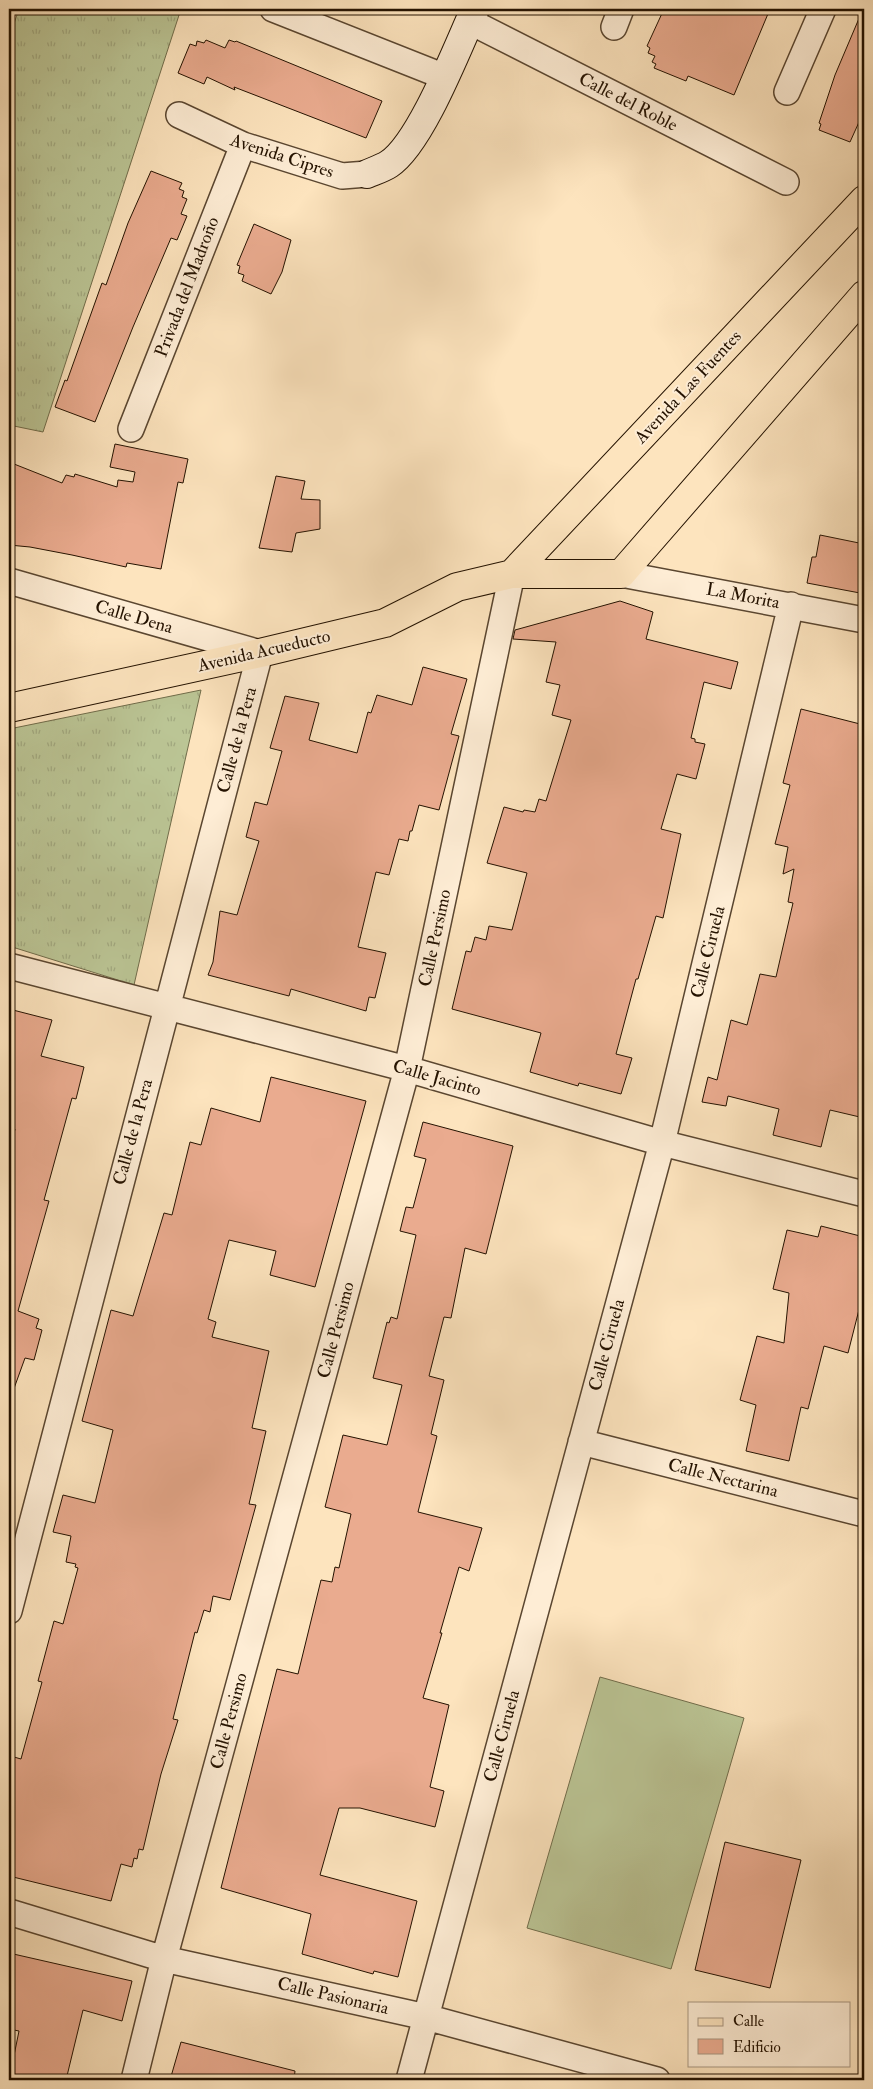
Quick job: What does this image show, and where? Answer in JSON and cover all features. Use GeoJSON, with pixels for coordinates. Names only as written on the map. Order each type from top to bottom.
{"type":"FeatureCollection","features":[{"type":"Feature","properties":{"kind":"main road","name":"Avenida Las Fuentes"},"geometry":{"type":"LineString","coordinates":[[512,574],[864,200]]}},
{"type":"Feature","properties":{"kind":"main road"},"geometry":{"type":"LineString","coordinates":[[621,574],[864,295]]}},
{"type":"Feature","properties":{"kind":"main road","name":"Avenida Acueducto"},"geometry":{"type":"LineString","coordinates":[[9,708],[260,653],[385,623],[457,587],[512,574],[621,574]]}},
{"type":"Feature","properties":{"kind":"street"},"geometry":{"type":"LineString","coordinates":[[273,9],[445,77]]}},
{"type":"Feature","properties":{"kind":"street"},"geometry":{"type":"LineString","coordinates":[[787,92],[823,9]]}},
{"type":"Feature","properties":{"kind":"street","name":"Avenida Cipres"},"geometry":{"type":"LineString","coordinates":[[179,115],[242,145],[342,176],[367,174],[389,164],[405,148],[445,77],[472,15]]}},
{"type":"Feature","properties":{"kind":"street","name":"Calle del Roble"},"geometry":{"type":"LineString","coordinates":[[472,15],[786,182]]}},
{"type":"Feature","properties":{"kind":"street","name":"Privada del Madroño"},"geometry":{"type":"LineString","coordinates":[[131,429],[242,145]]}},
{"type":"Feature","properties":{"kind":"street","name":"Calle Persimo"},"geometry":{"type":"LineString","coordinates":[[134,2080],[164,1959],[407,1070],[512,574]]}},
{"type":"Feature","properties":{"kind":"street","name":"La Morita"},"geometry":{"type":"LineString","coordinates":[[621,574],[864,620]]}},
{"type":"Feature","properties":{"kind":"street","name":"Calle Dena"},"geometry":{"type":"LineString","coordinates":[[9,581],[260,653]]}},
{"type":"Feature","properties":{"kind":"street","name":"Calle Ciruela"},"geometry":{"type":"LineString","coordinates":[[409,2080],[662,1143],[791,606]]}},
{"type":"Feature","properties":{"kind":"street","name":"Calle de la Pera"},"geometry":{"type":"LineString","coordinates":[[9,1611],[260,653]]}},
{"type":"Feature","properties":{"kind":"street","name":"Calle Jacinto"},"geometry":{"type":"LineString","coordinates":[[9,966],[407,1070],[662,1143],[864,1194]]}},
{"type":"Feature","properties":{"kind":"street","name":"Calle Nectarina"},"geometry":{"type":"LineString","coordinates":[[581,1442],[864,1514]]}},
{"type":"Feature","properties":{"kind":"street","name":"Calle Pasionaria"},"geometry":{"type":"LineString","coordinates":[[9,1912],[164,1959],[426,2017],[657,2080]]}},
{"type":"Feature","properties":{"kind":"green space"},"geometry":{"type":"Polygon","coordinates":[[[19,9],[181,9],[43,432],[9,425],[9,38],[19,9]]]}},
{"type":"Feature","properties":{"kind":"green space"},"geometry":{"type":"Polygon","coordinates":[[[201,690],[134,985],[9,946],[9,729],[201,690]]]}},
{"type":"Feature","properties":{"kind":"green space"},"geometry":{"type":"Polygon","coordinates":[[[600,1677],[744,1718],[671,1969],[527,1928],[600,1677]]]}},
{"type":"Feature","properties":{"kind":"building"},"geometry":{"type":"Polygon","coordinates":[[[664,9],[770,9],[734,95],[688,76],[686,81],[654,68],[656,64],[652,62],[655,56],[648,53],[650,48],[647,46],[664,9]]]}},
{"type":"Feature","properties":{"kind":"building"},"geometry":{"type":"Polygon","coordinates":[[[863,9],[864,111],[850,142],[819,130],[821,124],[819,123],[835,75],[863,9]]]}},
{"type":"Feature","properties":{"kind":"building"},"geometry":{"type":"Polygon","coordinates":[[[206,40],[225,48],[229,40],[236,41],[382,101],[366,138],[234,87],[235,90],[207,77],[204,84],[178,73],[190,44],[196,46],[197,41],[204,43],[206,40]]]}},
{"type":"Feature","properties":{"kind":"building"},"geometry":{"type":"Polygon","coordinates":[[[151,171],[182,183],[179,189],[184,191],[182,197],[187,199],[181,214],[187,216],[177,240],[171,238],[95,422],[55,407],[65,380],[67,381],[102,283],[106,285],[128,223],[151,171]]]}},
{"type":"Feature","properties":{"kind":"building"},"geometry":{"type":"Polygon","coordinates":[[[254,224],[291,240],[282,272],[271,294],[242,281],[244,275],[238,273],[240,266],[237,265],[254,224]]]}},
{"type":"Feature","properties":{"kind":"building"},"geometry":{"type":"Polygon","coordinates":[[[115,444],[188,459],[183,483],[178,482],[161,569],[127,563],[126,567],[30,547],[9,545],[9,462],[62,483],[66,475],[74,477],[75,474],[117,487],[118,480],[133,482],[135,472],[110,467],[115,444]]]}},
{"type":"Feature","properties":{"kind":"building"},"geometry":{"type":"Polygon","coordinates":[[[276,476],[305,481],[301,499],[320,500],[320,529],[296,533],[292,552],[259,548],[276,476]]]}},
{"type":"Feature","properties":{"kind":"building"},"geometry":{"type":"Polygon","coordinates":[[[820,535],[864,544],[864,589],[861,588],[860,593],[807,583],[812,557],[816,557],[820,535]]]}},
{"type":"Feature","properties":{"kind":"building"},"geometry":{"type":"Polygon","coordinates":[[[620,601],[653,612],[646,639],[738,662],[731,689],[704,682],[691,738],[695,739],[695,742],[705,744],[696,779],[677,774],[661,829],[681,834],[663,918],[656,916],[638,979],[636,979],[616,1054],[632,1058],[621,1094],[579,1083],[578,1086],[530,1072],[541,1033],[452,1009],[466,951],[471,952],[475,937],[486,940],[489,926],[512,930],[527,873],[487,863],[504,807],[523,812],[524,810],[535,812],[539,799],[546,801],[571,720],[552,715],[560,685],[546,682],[556,642],[513,639],[515,630],[620,601]]]}},
{"type":"Feature","properties":{"kind":"building"},"geometry":{"type":"Polygon","coordinates":[[[423,667],[467,679],[451,734],[459,736],[439,810],[419,805],[408,841],[399,839],[389,875],[376,872],[358,947],[386,953],[375,998],[369,997],[366,1011],[291,989],[289,996],[208,975],[213,962],[220,911],[237,915],[259,841],[246,837],[255,802],[267,805],[282,751],[270,748],[285,696],[319,703],[309,740],[357,753],[368,712],[371,713],[377,695],[412,705],[423,667]]]}},
{"type":"Feature","properties":{"kind":"building"},"geometry":{"type":"Polygon","coordinates":[[[801,709],[864,725],[864,1118],[830,1110],[821,1147],[773,1135],[779,1109],[728,1096],[726,1106],[702,1102],[708,1077],[717,1080],[731,1020],[747,1025],[760,974],[776,977],[793,903],[788,902],[794,869],[783,874],[788,847],[775,844],[790,785],[783,783],[801,709]]]}},
{"type":"Feature","properties":{"kind":"building"},"geometry":{"type":"Polygon","coordinates":[[[9,1009],[52,1020],[41,1056],[84,1067],[76,1099],[72,1098],[44,1200],[49,1201],[18,1311],[39,1319],[36,1328],[42,1330],[34,1360],[25,1358],[12,1394],[9,1394],[9,1158],[15,1129],[9,1129],[9,1009]]]}},
{"type":"Feature","properties":{"kind":"building"},"geometry":{"type":"Polygon","coordinates":[[[271,1077],[366,1101],[315,1287],[270,1275],[276,1251],[229,1240],[208,1319],[216,1322],[212,1337],[269,1351],[252,1428],[266,1431],[249,1504],[256,1505],[230,1600],[213,1596],[210,1612],[204,1610],[197,1633],[195,1632],[173,1719],[178,1720],[161,1774],[143,1850],[139,1849],[137,1859],[134,1858],[132,1867],[121,1864],[111,1901],[9,1876],[9,1778],[14,1757],[21,1759],[42,1682],[38,1681],[54,1621],[63,1624],[78,1568],[75,1567],[76,1564],[66,1562],[71,1536],[53,1532],[63,1495],[95,1503],[113,1430],[82,1421],[111,1310],[133,1316],[164,1213],[172,1215],[190,1142],[201,1145],[211,1108],[260,1122],[271,1077]]]}},
{"type":"Feature","properties":{"kind":"building"},"geometry":{"type":"Polygon","coordinates":[[[423,1122],[513,1146],[486,1254],[465,1248],[451,1318],[444,1317],[429,1376],[444,1380],[431,1434],[437,1436],[418,1512],[482,1528],[469,1571],[459,1567],[423,1698],[449,1705],[430,1787],[444,1791],[435,1827],[360,1808],[339,1808],[320,1875],[417,1901],[398,1977],[374,1971],[373,1974],[302,1954],[311,1914],[221,1888],[277,1669],[298,1674],[321,1580],[332,1582],[335,1567],[339,1568],[351,1514],[325,1507],[343,1435],[387,1445],[402,1385],[373,1378],[387,1322],[389,1323],[391,1317],[397,1319],[416,1235],[400,1231],[406,1207],[413,1208],[426,1159],[414,1156],[423,1122]]]}},
{"type":"Feature","properties":{"kind":"building"},"geometry":{"type":"Polygon","coordinates":[[[821,1226],[864,1237],[864,1290],[848,1353],[824,1346],[808,1409],[801,1407],[789,1461],[746,1451],[756,1405],[740,1400],[757,1336],[784,1343],[789,1293],[773,1289],[787,1230],[818,1237],[821,1226]]]}},
{"type":"Feature","properties":{"kind":"building"},"geometry":{"type":"Polygon","coordinates":[[[725,1842],[801,1860],[770,1988],[695,1970],[725,1842]]]}},
{"type":"Feature","properties":{"kind":"building"},"geometry":{"type":"Polygon","coordinates":[[[9,1953],[132,1981],[122,2021],[83,2010],[66,2080],[9,2080],[19,2031],[9,2029],[9,1953]]]}},
{"type":"Feature","properties":{"kind":"building"},"geometry":{"type":"Polygon","coordinates":[[[181,2042],[295,2071],[294,2080],[170,2080],[181,2042]]]}}]}
